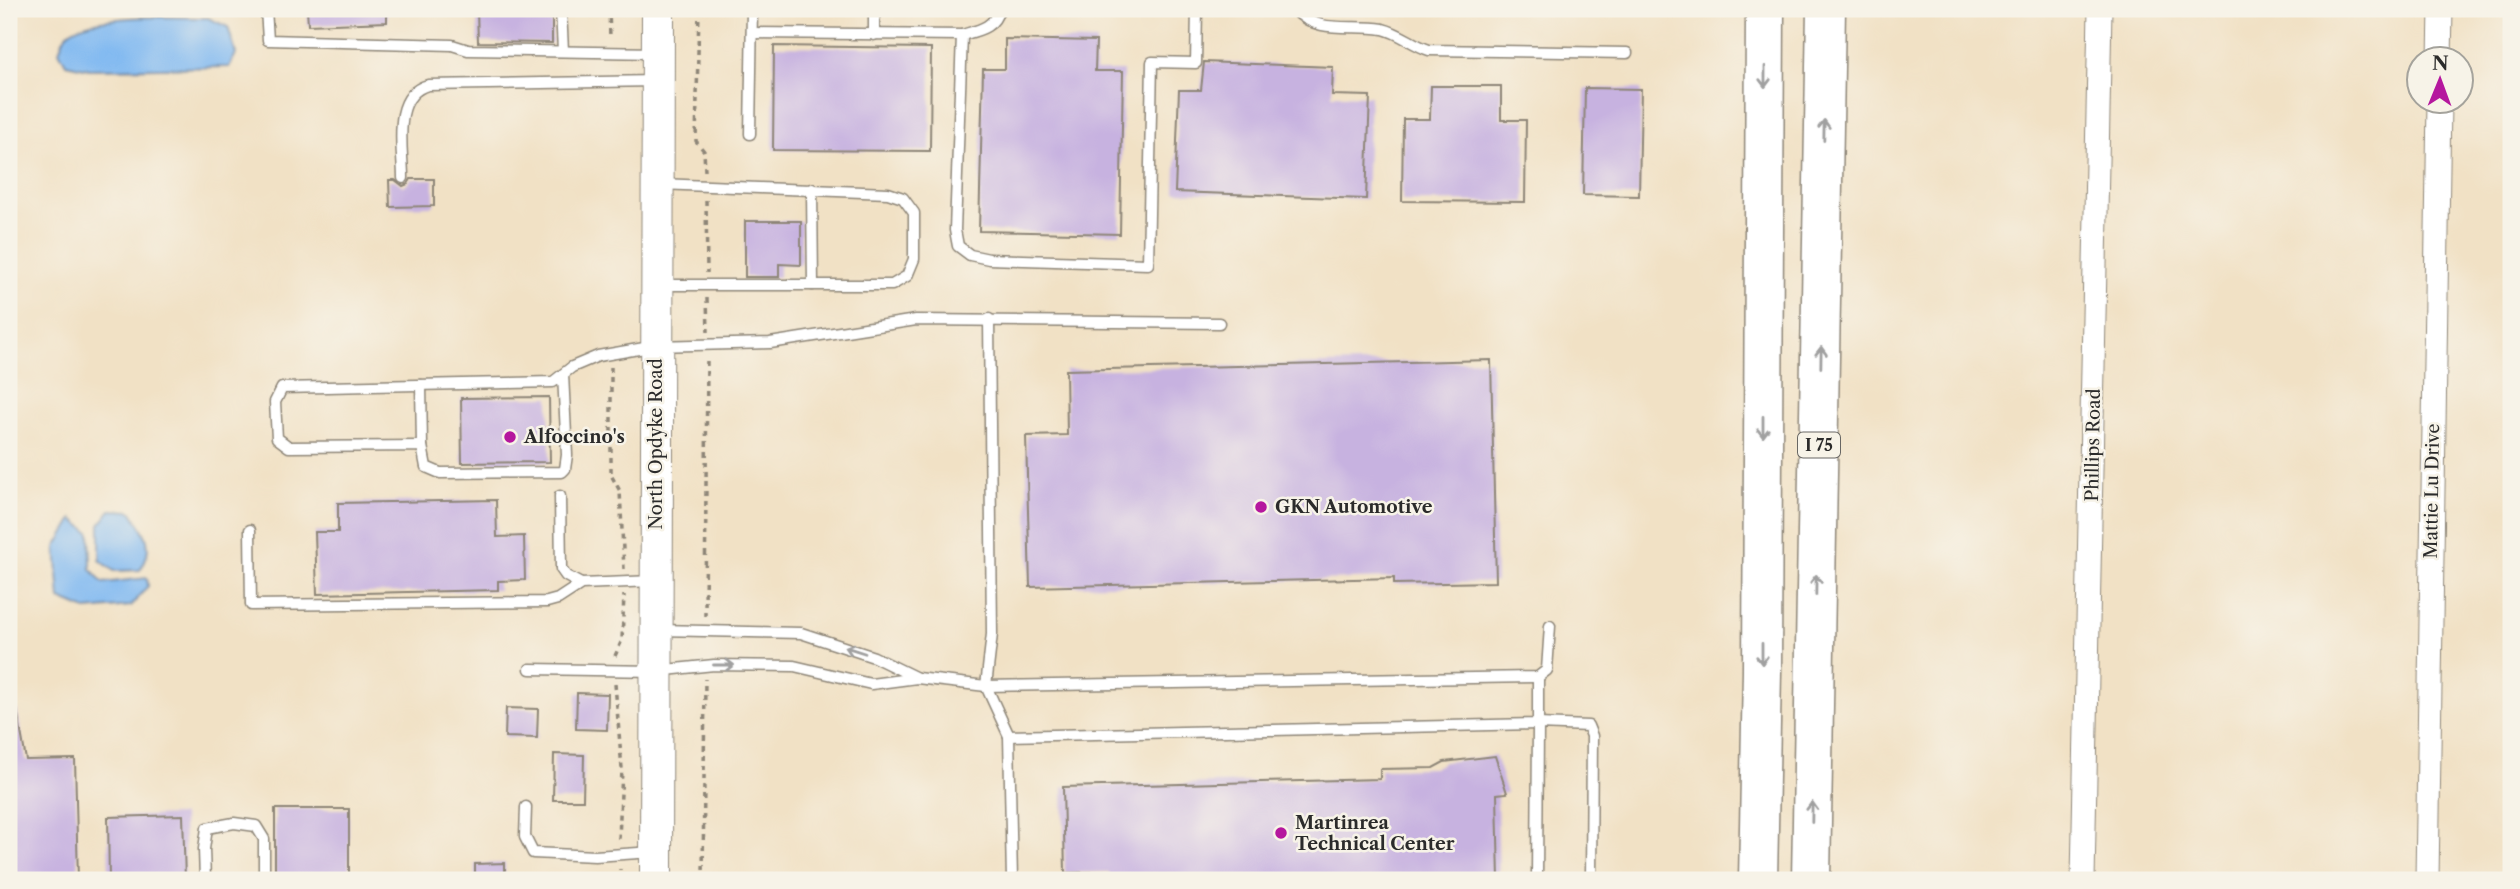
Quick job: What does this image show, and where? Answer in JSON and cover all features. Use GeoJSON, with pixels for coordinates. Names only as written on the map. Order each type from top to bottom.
{"type":"FeatureCollection","features":[{"type":"Feature","properties":{"kind":"highway"},"geometry":{"type":"LineString","coordinates":[[1758,880],[1762,671],[1765,9]]}},
{"type":"Feature","properties":{"kind":"highway","name":"I 75"},"geometry":{"type":"LineString","coordinates":[[1811,880],[1826,9]]}},
{"type":"Feature","properties":{"kind":"main road","name":"North Opdyke Road"},"geometry":{"type":"LineString","coordinates":[[656,866],[658,9]]}},
{"type":"Feature","properties":{"kind":"street","name":"Phillips Road"},"geometry":{"type":"LineString","coordinates":[[2083,880],[2100,9]]}},
{"type":"Feature","properties":{"kind":"street"},"geometry":{"type":"LineString","coordinates":[[2440,46],[2441,9]]}},
{"type":"Feature","properties":{"kind":"street","name":"Mattie Lu Drive"},"geometry":{"type":"LineString","coordinates":[[2427,880],[2439,116]]}},
{"type":"Feature","properties":{"kind":"lane"},"geometry":{"type":"LineString","coordinates":[[266,9],[268,40],[452,45],[468,50],[610,52],[657,67]]}},
{"type":"Feature","properties":{"kind":"lane"},"geometry":{"type":"LineString","coordinates":[[561,9],[563,51]]}},
{"type":"Feature","properties":{"kind":"lane"},"geometry":{"type":"LineString","coordinates":[[750,134],[752,9]]}},
{"type":"Feature","properties":{"kind":"lane"},"geometry":{"type":"LineString","coordinates":[[874,9],[874,35]]}},
{"type":"Feature","properties":{"kind":"lane"},"geometry":{"type":"LineString","coordinates":[[751,33],[962,35],[988,28],[999,9]]}},
{"type":"Feature","properties":{"kind":"lane"},"geometry":{"type":"LineString","coordinates":[[962,35],[955,230],[958,246],[970,255],[989,259],[1148,264],[1152,62],[1196,63],[1197,9]]}},
{"type":"Feature","properties":{"kind":"lane"},"geometry":{"type":"LineString","coordinates":[[1294,9],[1304,20],[1316,25],[1382,29],[1429,50],[1628,53]]}},
{"type":"Feature","properties":{"kind":"lane"},"geometry":{"type":"LineString","coordinates":[[403,178],[404,103],[419,87],[657,67]]}},
{"type":"Feature","properties":{"kind":"lane"},"geometry":{"type":"LineString","coordinates":[[656,285],[892,285],[908,276],[914,259],[914,213],[903,198],[888,193],[657,184]]}},
{"type":"Feature","properties":{"kind":"lane"},"geometry":{"type":"LineString","coordinates":[[812,189],[813,285]]}},
{"type":"Feature","properties":{"kind":"lane"},"geometry":{"type":"LineString","coordinates":[[989,319],[992,634],[986,686],[1009,737],[1012,880]]}},
{"type":"Feature","properties":{"kind":"lane"},"geometry":{"type":"LineString","coordinates":[[422,446],[289,447],[277,438],[275,402],[282,388],[553,382],[572,367],[598,356],[656,346],[786,341],[916,320],[1219,323]]}},
{"type":"Feature","properties":{"kind":"lane"},"geometry":{"type":"LineString","coordinates":[[421,385],[422,446],[426,467],[440,473],[562,472],[565,469],[566,455],[563,374]]}},
{"type":"Feature","properties":{"kind":"lane"},"geometry":{"type":"LineString","coordinates":[[560,496],[561,569],[566,576],[581,584]]}},
{"type":"Feature","properties":{"kind":"lane"},"geometry":{"type":"LineString","coordinates":[[250,530],[251,605],[547,602],[558,599],[581,584],[656,581]]}},
{"type":"Feature","properties":{"kind":"lane"},"geometry":{"type":"LineString","coordinates":[[530,668],[656,671],[705,666],[794,666],[871,684],[917,678],[986,686],[1538,677],[1547,670],[1550,626]]}},
{"type":"Feature","properties":{"kind":"lane"},"geometry":{"type":"LineString","coordinates":[[656,630],[801,633],[874,657],[917,678]]}},
{"type":"Feature","properties":{"kind":"lane"},"geometry":{"type":"LineString","coordinates":[[1536,880],[1538,677]]}},
{"type":"Feature","properties":{"kind":"lane"},"geometry":{"type":"LineString","coordinates":[[1009,737],[1538,724],[1588,726],[1592,736],[1591,880]]}},
{"type":"Feature","properties":{"kind":"lane"},"geometry":{"type":"LineString","coordinates":[[526,807],[525,837],[533,853],[620,855],[656,866]]}},
{"type":"Feature","properties":{"kind":"lane"},"geometry":{"type":"LineString","coordinates":[[205,880],[204,849],[207,828],[234,823],[256,826],[264,839],[264,880]]}},
{"type":"Feature","properties":{"kind":"path"},"geometry":{"type":"LineString","coordinates":[[609,9],[610,52]]}},
{"type":"Feature","properties":{"kind":"path"},"geometry":{"type":"LineString","coordinates":[[699,9],[696,141],[704,151],[707,284],[705,631]]}},
{"type":"Feature","properties":{"kind":"path"},"geometry":{"type":"LineString","coordinates":[[612,354],[611,475],[620,491],[624,582],[622,640],[615,654],[614,670],[622,769],[620,880]]}},
{"type":"Feature","properties":{"kind":"path"},"geometry":{"type":"LineString","coordinates":[[703,880],[705,666]]}},
{"type":"Feature","properties":{"kind":"water"},"geometry":{"type":"Polygon","coordinates":[[[155,17],[208,18],[228,27],[236,54],[229,67],[89,69],[66,64],[59,51],[66,35],[76,28],[92,23],[155,17]]]}},
{"type":"Feature","properties":{"kind":"water"},"geometry":{"type":"Polygon","coordinates":[[[111,510],[131,511],[144,533],[148,547],[140,570],[114,571],[100,560],[100,524],[111,510]]]}},
{"type":"Feature","properties":{"kind":"water"},"geometry":{"type":"Polygon","coordinates":[[[73,519],[90,533],[91,569],[103,583],[147,578],[148,586],[131,606],[86,610],[60,599],[56,547],[73,519]]]}},
{"type":"Feature","properties":{"kind":"building"},"geometry":{"type":"Polygon","coordinates":[[[307,9],[387,9],[387,22],[308,25],[307,9]]]}},
{"type":"Feature","properties":{"kind":"building"},"geometry":{"type":"Polygon","coordinates":[[[477,9],[552,9],[552,43],[478,42],[477,9]]]}},
{"type":"Feature","properties":{"kind":"building"},"geometry":{"type":"Polygon","coordinates":[[[1005,39],[1096,41],[1095,71],[1123,71],[1120,234],[979,231],[983,69],[1005,69],[1005,39]]]}},
{"type":"Feature","properties":{"kind":"building"},"geometry":{"type":"Polygon","coordinates":[[[774,46],[931,48],[930,151],[773,150],[774,46]]]}},
{"type":"Feature","properties":{"kind":"building"},"geometry":{"type":"Polygon","coordinates":[[[1204,62],[1333,67],[1332,95],[1370,96],[1366,199],[1175,192],[1179,90],[1201,90],[1204,62]]]}},
{"type":"Feature","properties":{"kind":"building"},"geometry":{"type":"Polygon","coordinates":[[[1431,86],[1501,86],[1501,120],[1526,120],[1525,202],[1402,201],[1403,119],[1430,119],[1431,86]]]}},
{"type":"Feature","properties":{"kind":"building"},"geometry":{"type":"Polygon","coordinates":[[[1585,88],[1641,89],[1639,196],[1583,195],[1585,88]]]}},
{"type":"Feature","properties":{"kind":"building"},"geometry":{"type":"Polygon","coordinates":[[[411,179],[434,179],[434,206],[390,207],[389,180],[395,180],[403,186],[411,179]]]}},
{"type":"Feature","properties":{"kind":"building"},"geometry":{"type":"Polygon","coordinates":[[[745,221],[801,221],[801,265],[779,264],[779,277],[745,277],[745,221]]]}},
{"type":"Feature","properties":{"kind":"building","name":"GKN Automotive"},"geometry":{"type":"Polygon","coordinates":[[[1491,360],[1496,582],[1394,584],[1394,578],[1030,587],[1026,436],[1067,435],[1066,370],[1491,360]]]}},
{"type":"Feature","properties":{"kind":"building"},"geometry":{"type":"Polygon","coordinates":[[[549,397],[550,462],[462,463],[461,398],[549,397]]]}},
{"type":"Feature","properties":{"kind":"building"},"geometry":{"type":"Polygon","coordinates":[[[496,500],[497,537],[524,536],[525,580],[498,581],[498,590],[317,594],[315,532],[338,532],[338,503],[496,500]]]}},
{"type":"Feature","properties":{"kind":"building"},"geometry":{"type":"Polygon","coordinates":[[[577,693],[608,694],[607,730],[576,729],[577,693]]]}},
{"type":"Feature","properties":{"kind":"building"},"geometry":{"type":"Polygon","coordinates":[[[506,708],[538,709],[537,738],[505,737],[506,708]]]}},
{"type":"Feature","properties":{"kind":"building"},"geometry":{"type":"Polygon","coordinates":[[[17,709],[26,760],[75,759],[78,880],[9,880],[9,710],[17,709]]]}},
{"type":"Feature","properties":{"kind":"building"},"geometry":{"type":"Polygon","coordinates":[[[554,754],[584,755],[583,800],[553,800],[554,754]]]}},
{"type":"Feature","properties":{"kind":"building","name":"Martinrea Technical Center"},"geometry":{"type":"Polygon","coordinates":[[[1495,756],[1507,793],[1497,794],[1499,880],[1110,880],[1109,872],[1065,873],[1063,787],[1380,779],[1380,769],[1433,768],[1444,762],[1495,756]]]}},
{"type":"Feature","properties":{"kind":"building"},"geometry":{"type":"Polygon","coordinates":[[[275,809],[349,809],[349,880],[275,880],[275,809]]]}},
{"type":"Feature","properties":{"kind":"building"},"geometry":{"type":"Polygon","coordinates":[[[183,815],[185,880],[109,880],[108,817],[183,815]]]}},
{"type":"Feature","properties":{"kind":"building"},"geometry":{"type":"Polygon","coordinates":[[[505,863],[505,880],[475,880],[475,864],[505,863]]]}},
{"type":"Feature","properties":{"kind":"place","name":"Alfoccino's"},"geometry":{"type":"Point","coordinates":[510,437]}},
{"type":"Feature","properties":{"kind":"place","name":"GKN Automotive"},"geometry":{"type":"Point","coordinates":[1261,507]}},
{"type":"Feature","properties":{"kind":"place","name":"Martinrea Technical Center"},"geometry":{"type":"Point","coordinates":[1281,833]}}]}
